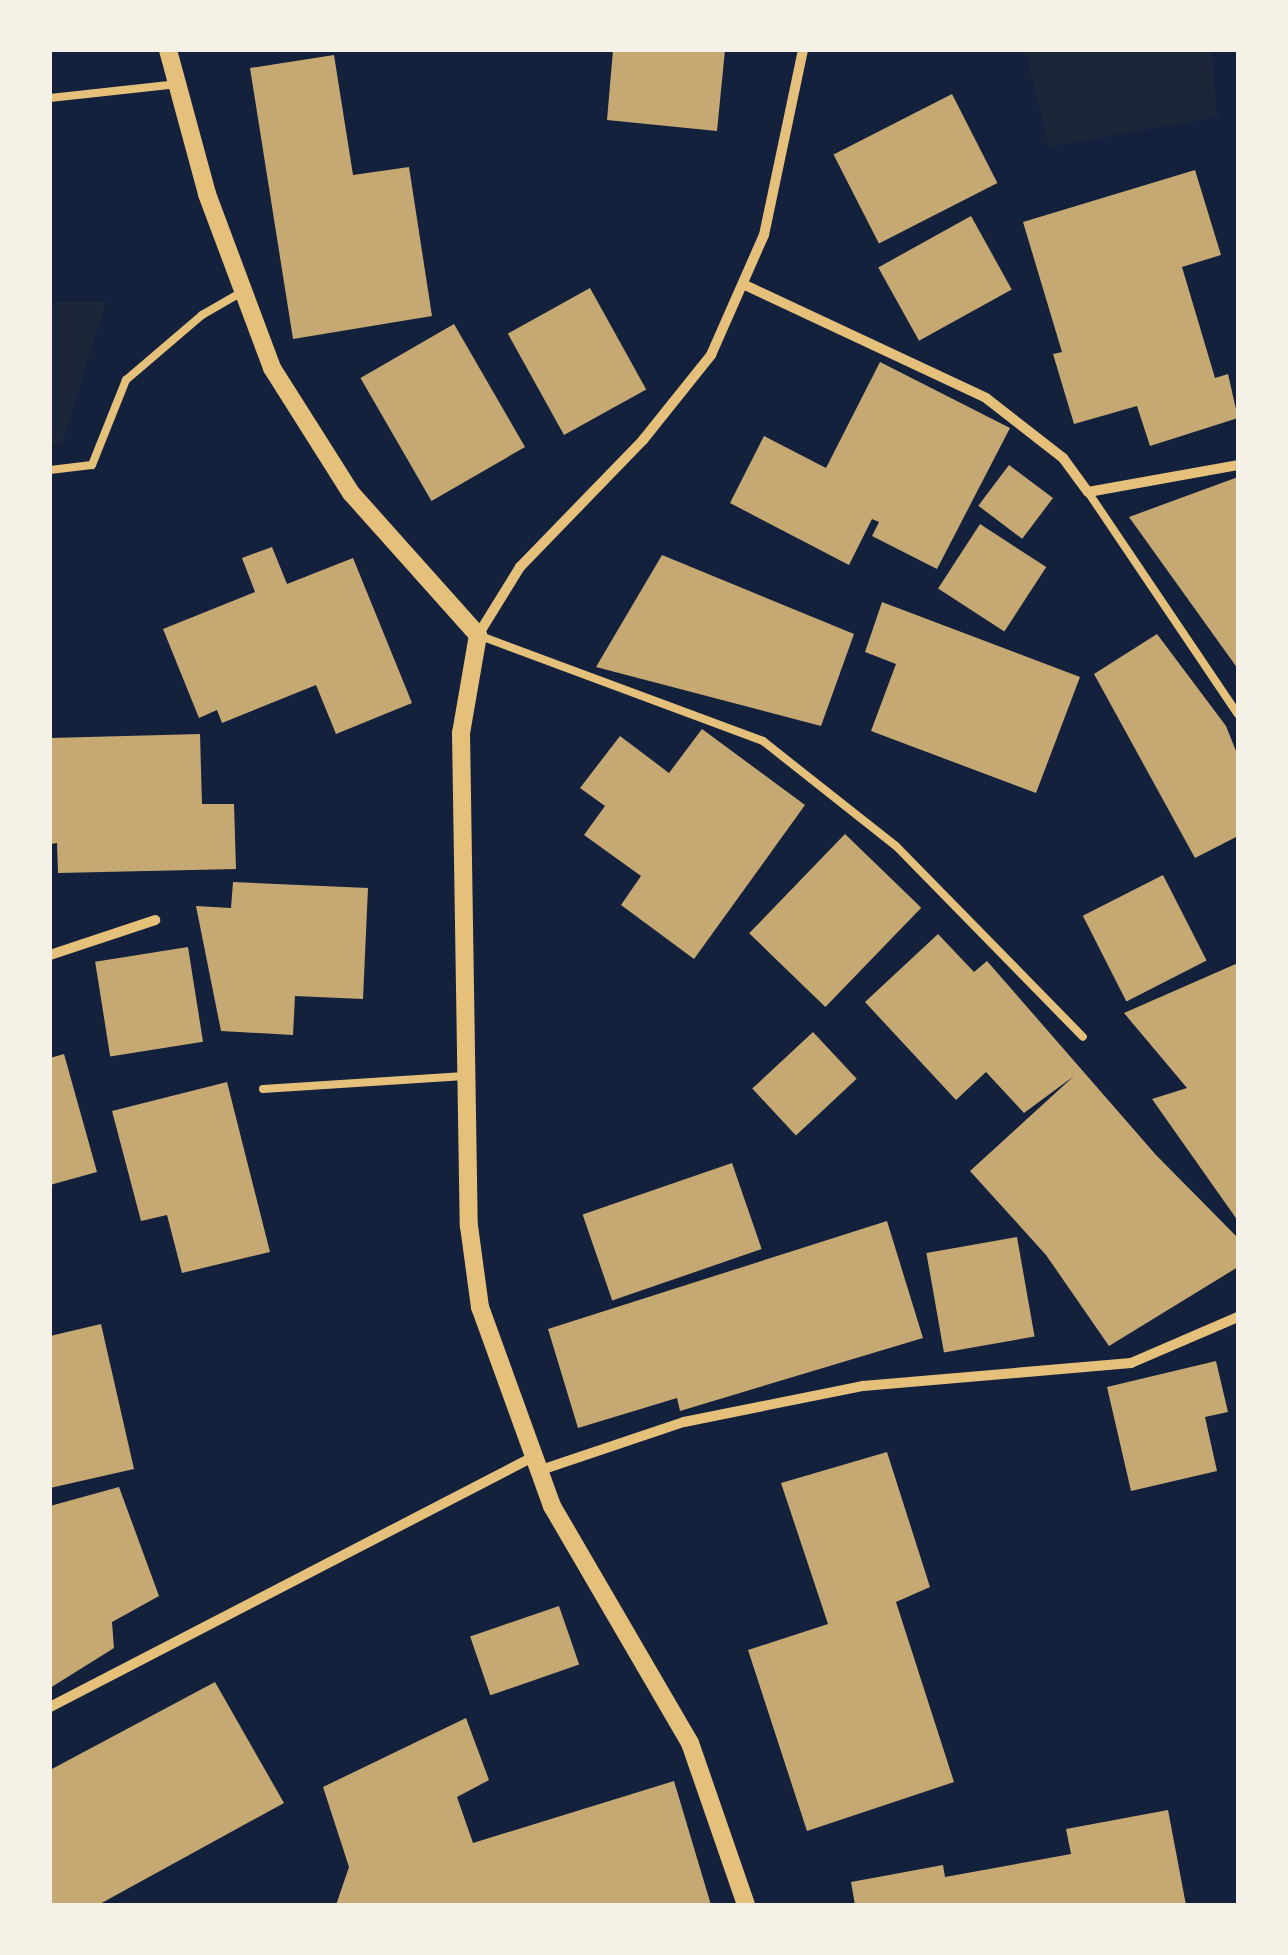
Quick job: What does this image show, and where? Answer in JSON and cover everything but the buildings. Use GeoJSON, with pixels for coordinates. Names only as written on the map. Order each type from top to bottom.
{"type":"FeatureCollection","features":[{"type":"Feature","properties":{"kind":"street"},"geometry":{"type":"LineString","coordinates":[[168,50],[242,292],[272,368],[352,493],[478,635]]}},
{"type":"Feature","properties":{"kind":"street"},"geometry":{"type":"LineString","coordinates":[[746,1905],[690,1743],[563,1528],[480,1306],[469,1226],[470,1075],[461,733],[478,635],[520,566],[643,440],[712,356],[745,285],[775,196],[803,50]]}},
{"type":"Feature","properties":{"kind":"street"},"geometry":{"type":"LineString","coordinates":[[745,285],[986,398],[1062,458],[1088,492],[1238,465]]}},
{"type":"Feature","properties":{"kind":"street"},"geometry":{"type":"LineString","coordinates":[[50,955],[155,920]]}},
{"type":"Feature","properties":{"kind":"street"},"geometry":{"type":"LineString","coordinates":[[50,1707],[536,1464],[684,1422],[863,1386],[1131,1364],[1238,1317]]}},
{"type":"Feature","properties":{"kind":"lane"},"geometry":{"type":"LineString","coordinates":[[50,98],[178,84]]}},
{"type":"Feature","properties":{"kind":"lane"},"geometry":{"type":"LineString","coordinates":[[50,470],[92,466],[126,380],[202,315],[242,292]]}},
{"type":"Feature","properties":{"kind":"lane"},"geometry":{"type":"LineString","coordinates":[[1088,492],[1238,714]]}},
{"type":"Feature","properties":{"kind":"lane"},"geometry":{"type":"LineString","coordinates":[[478,635],[763,741],[896,846],[1083,1036]]}},
{"type":"Feature","properties":{"kind":"lane"},"geometry":{"type":"LineString","coordinates":[[264,1089],[470,1075]]}},
{"type":"Feature","properties":{"kind":"shaded area"},"geometry":{"type":"Polygon","coordinates":[[[1025,50],[1212,50],[1217,117],[1049,147],[1025,50]]]}},
{"type":"Feature","properties":{"kind":"shaded area"},"geometry":{"type":"Polygon","coordinates":[[[50,302],[106,302],[62,443],[50,444],[50,302]]]}}]}
